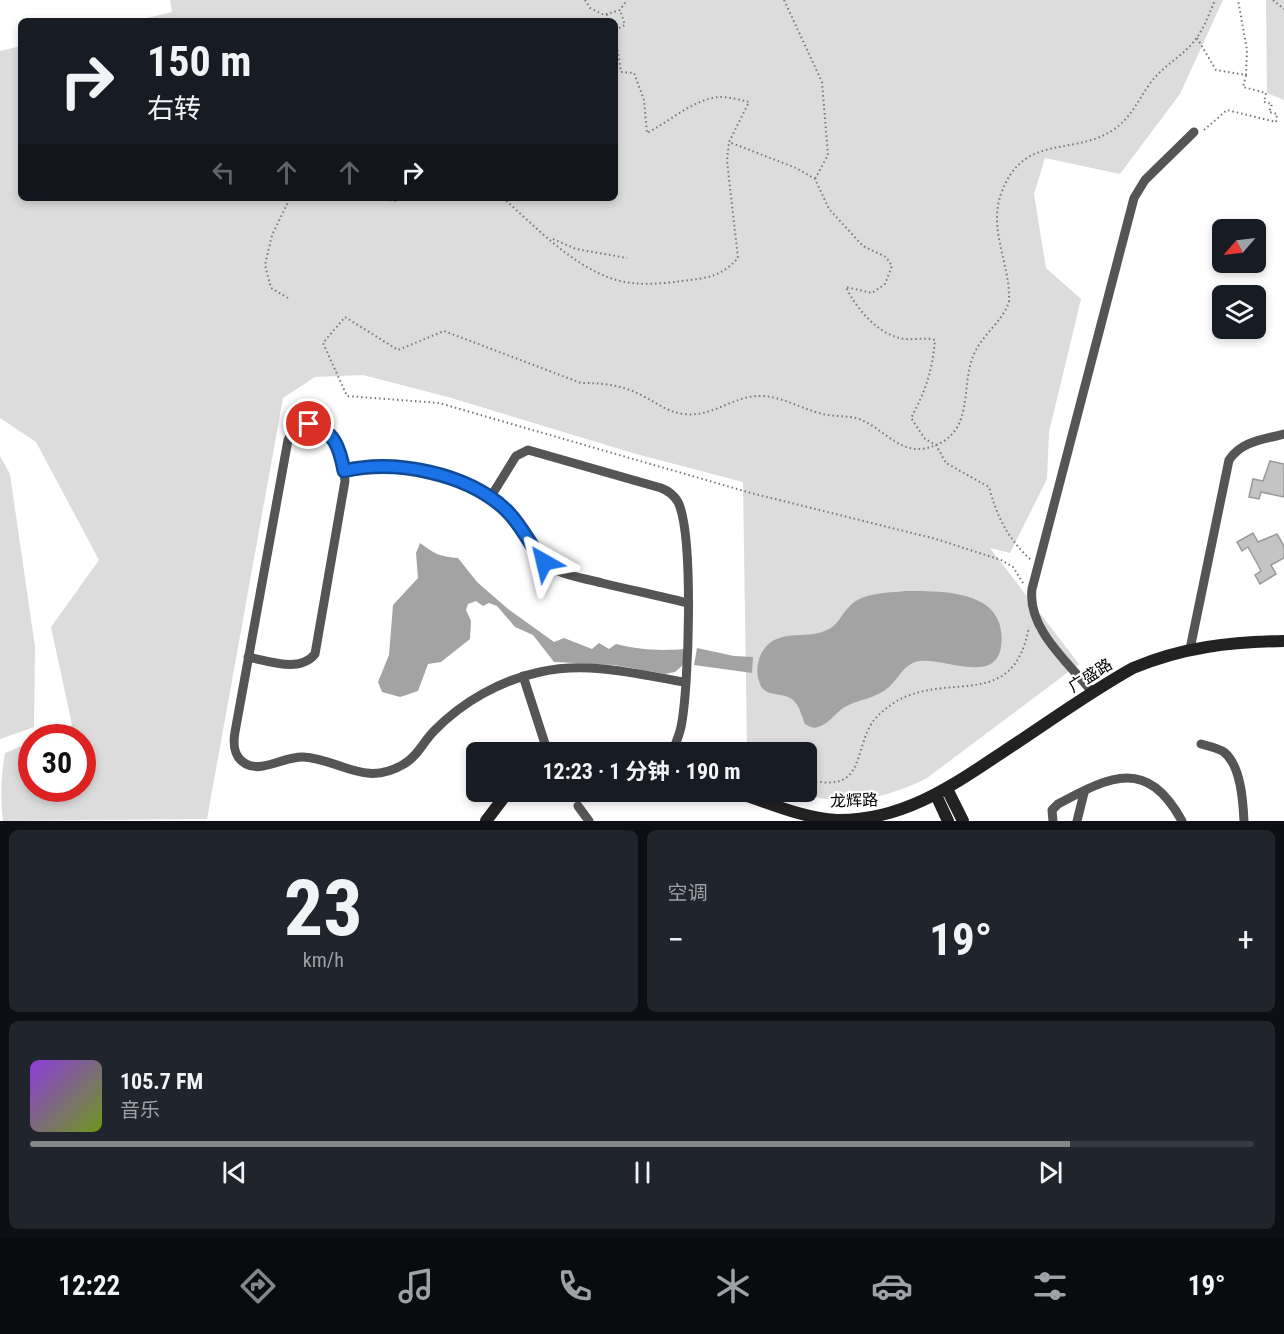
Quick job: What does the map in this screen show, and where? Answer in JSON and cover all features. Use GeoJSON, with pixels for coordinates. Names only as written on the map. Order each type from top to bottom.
{"type":"FeatureCollection","features":[{"type":"Feature","properties":{"kind":"main road","name":"广盛路"},"geometry":{"type":"LineString","coordinates":[[936,795],[1133,668],[1190,649],[1231,642],[1284,641]]}},
{"type":"Feature","properties":{"kind":"main road"},"geometry":{"type":"LineString","coordinates":[[948,789],[963,821]]}},
{"type":"Feature","properties":{"kind":"main road"},"geometry":{"type":"LineString","coordinates":[[936,795],[948,821]]}},
{"type":"Feature","properties":{"kind":"main road","name":"龙辉路"},"geometry":{"type":"LineString","coordinates":[[766,802],[796,812],[837,820],[878,817],[918,805],[936,795]]}},
{"type":"Feature","properties":{"kind":"main road"},"geometry":{"type":"LineString","coordinates":[[486,821],[500,802]]}},
{"type":"Feature","properties":{"kind":"street"},"geometry":{"type":"LineString","coordinates":[[1093,693],[1035,618],[1031,598],[1037,566],[1134,198],[1145,180],[1194,132]]}},
{"type":"Feature","properties":{"kind":"street"},"geometry":{"type":"LineString","coordinates":[[248,657],[301,665],[310,662],[315,654],[344,491],[344,471],[336,441],[324,429],[302,425],[290,434],[248,657],[233,744],[237,755],[246,764],[257,767],[286,758],[303,757],[350,772],[368,774],[386,772],[402,765],[417,754],[432,733],[451,715],[489,691],[522,676],[560,668],[589,668],[684,682]]}},
{"type":"Feature","properties":{"kind":"street"},"geometry":{"type":"LineString","coordinates":[[1190,649],[1229,460],[1236,450],[1245,444],[1284,434]]}},
{"type":"Feature","properties":{"kind":"street"},"geometry":{"type":"LineString","coordinates":[[490,498],[516,456],[528,450],[666,490],[675,497],[680,507],[687,549],[684,682],[681,727],[676,742]]}},
{"type":"Feature","properties":{"kind":"street"},"geometry":{"type":"LineString","coordinates":[[344,471],[377,466],[414,470],[460,483],[490,498],[514,518],[539,556],[559,571],[687,603]]}},
{"type":"Feature","properties":{"kind":"street"},"geometry":{"type":"LineString","coordinates":[[522,676],[544,742]]}},
{"type":"Feature","properties":{"kind":"street"},"geometry":{"type":"LineString","coordinates":[[1201,744],[1223,752],[1233,764],[1242,799],[1244,821]]}},
{"type":"Feature","properties":{"kind":"street"},"geometry":{"type":"LineString","coordinates":[[1053,821],[1052,810],[1058,804],[1120,779],[1135,777],[1148,780],[1159,789],[1182,821]]}},
{"type":"Feature","properties":{"kind":"street"},"geometry":{"type":"LineString","coordinates":[[1077,821],[1084,793]]}},
{"type":"Feature","properties":{"kind":"street"},"geometry":{"type":"LineString","coordinates":[[579,806],[590,821]]}},
{"type":"Feature","properties":{"kind":"path"},"geometry":{"type":"LineString","coordinates":[[585,0],[590,8],[607,14],[620,10],[627,0]]}},
{"type":"Feature","properties":{"kind":"path"},"geometry":{"type":"LineString","coordinates":[[784,0],[822,82],[828,155],[815,179]]}},
{"type":"Feature","properties":{"kind":"path"},"geometry":{"type":"LineString","coordinates":[[1025,591],[1022,578],[1013,567],[936,539],[751,493],[439,403],[347,396],[323,343],[345,317],[398,351],[444,331],[581,383],[623,387],[643,396],[660,408],[684,415],[709,413],[750,397],[769,396],[825,414],[858,419],[898,446],[917,449],[936,446],[952,435],[963,419],[968,378],[974,356],[984,337],[1006,312],[1009,302],[997,214],[1000,195],[1009,177],[1022,162],[1038,152],[1057,145],[1095,139],[1112,131],[1128,118],[1167,64],[1189,47],[1206,25],[1215,0]]}},
{"type":"Feature","properties":{"kind":"path"},"geometry":{"type":"LineString","coordinates":[[1194,132],[1198,128],[1202,132],[1227,110],[1276,122],[1278,114],[1269,112],[1272,104],[1264,102],[1266,93],[1243,87],[1247,50],[1238,0]]}},
{"type":"Feature","properties":{"kind":"path"},"geometry":{"type":"LineString","coordinates":[[1273,0],[1284,9]]}},
{"type":"Feature","properties":{"kind":"path"},"geometry":{"type":"LineString","coordinates":[[618,29],[626,25],[620,10]]}},
{"type":"Feature","properties":{"kind":"path"},"geometry":{"type":"LineString","coordinates":[[607,14],[608,18]]}},
{"type":"Feature","properties":{"kind":"path"},"geometry":{"type":"LineString","coordinates":[[1197,37],[1216,70],[1246,75]]}},
{"type":"Feature","properties":{"kind":"path"},"geometry":{"type":"LineString","coordinates":[[506,201],[587,267],[615,280],[645,284],[704,279],[726,272],[738,258],[727,161],[729,142],[749,102],[720,97],[708,100],[690,106],[671,121],[646,133],[644,100],[634,73],[621,72],[618,52]]}},
{"type":"Feature","properties":{"kind":"path"},"geometry":{"type":"LineString","coordinates":[[729,142],[796,168],[815,179],[829,208],[863,246],[886,257],[892,266],[885,284],[872,292],[846,287],[852,301],[884,333],[904,339],[934,340],[933,369],[926,390],[910,418],[926,439],[936,446],[946,464],[989,487],[995,507],[1011,541],[1037,566]]}},
{"type":"Feature","properties":{"kind":"path"},"geometry":{"type":"LineString","coordinates":[[288,298],[271,288],[265,265],[272,235],[289,201]]}},
{"type":"Feature","properties":{"kind":"path"},"geometry":{"type":"LineString","coordinates":[[548,237],[576,249],[627,258]]}},
{"type":"Feature","properties":{"kind":"path"},"geometry":{"type":"LineString","coordinates":[[817,780],[833,781],[853,772],[859,762],[869,728],[880,713],[909,695],[940,687],[973,687],[990,683],[1005,675],[1026,646],[1028,618]]}},
{"type":"Feature","properties":{"kind":"shaded area"},"geometry":{"type":"Polygon","coordinates":[[[170,0],[1223,0],[1180,94],[1120,174],[1045,158],[1034,194],[1046,268],[1081,299],[1049,432],[1047,479],[1010,553],[990,548],[1079,664],[927,778],[895,792],[879,796],[846,800],[817,798],[817,742],[747,742],[743,482],[636,454],[448,397],[363,375],[315,377],[283,398],[207,819],[3,821],[1,787],[5,753],[18,748],[18,802],[96,802],[96,724],[72,724],[51,627],[99,560],[36,442],[0,418],[0,51],[18,47],[18,201],[618,201],[618,18],[147,18],[172,12],[170,0]]]}},
{"type":"Feature","properties":{"kind":"shaded area"},"geometry":{"type":"Polygon","coordinates":[[[1266,0],[1284,0],[1284,100],[1267,93],[1266,0]]]}},
{"type":"Feature","properties":{"kind":"shaded area"},"geometry":{"type":"Polygon","coordinates":[[[0,456],[10,474],[35,647],[34,724],[18,724],[18,733],[0,739],[0,456]]]}},
{"type":"Feature","properties":{"kind":"shaded area"},"geometry":{"type":"Polygon","coordinates":[[[420,543],[438,554],[458,558],[477,582],[508,609],[554,642],[564,638],[592,649],[599,643],[609,649],[616,644],[634,648],[684,649],[683,665],[675,672],[665,674],[614,665],[554,662],[533,635],[515,627],[497,606],[489,603],[483,606],[476,601],[468,604],[466,610],[471,621],[470,639],[441,662],[428,664],[418,691],[400,697],[382,692],[378,682],[389,655],[393,605],[418,578],[416,553],[420,543]]]}},
{"type":"Feature","properties":{"kind":"shaded area"},"geometry":{"type":"Polygon","coordinates":[[[906,591],[955,594],[984,604],[995,614],[1001,628],[1001,647],[997,659],[988,665],[977,667],[925,661],[915,662],[907,666],[884,691],[843,708],[825,724],[816,728],[805,724],[799,708],[789,697],[769,693],[761,687],[757,668],[761,654],[767,645],[783,637],[818,633],[831,628],[854,602],[861,598],[906,591]]]}},
{"type":"Feature","properties":{"kind":"shaded area"},"geometry":{"type":"Polygon","coordinates":[[[697,648],[734,656],[753,657],[752,673],[694,665],[697,648]]]}},
{"type":"Feature","properties":{"kind":"building"},"geometry":{"type":"Polygon","coordinates":[[[1270,461],[1284,464],[1284,497],[1261,492],[1259,499],[1249,497],[1253,479],[1263,481],[1270,461]]]}},
{"type":"Feature","properties":{"kind":"building"},"geometry":{"type":"Polygon","coordinates":[[[1253,533],[1258,542],[1277,534],[1284,546],[1284,558],[1271,565],[1276,574],[1260,584],[1255,575],[1261,571],[1258,565],[1248,547],[1242,551],[1237,542],[1253,533]]]}},
{"type":"Feature","properties":{"kind":"route"},"geometry":{"type":"LineString","coordinates":[[309,424],[324,429],[336,441],[344,471],[377,466],[414,470],[460,483],[490,498],[514,518],[533,550],[544,562]]}}]}
